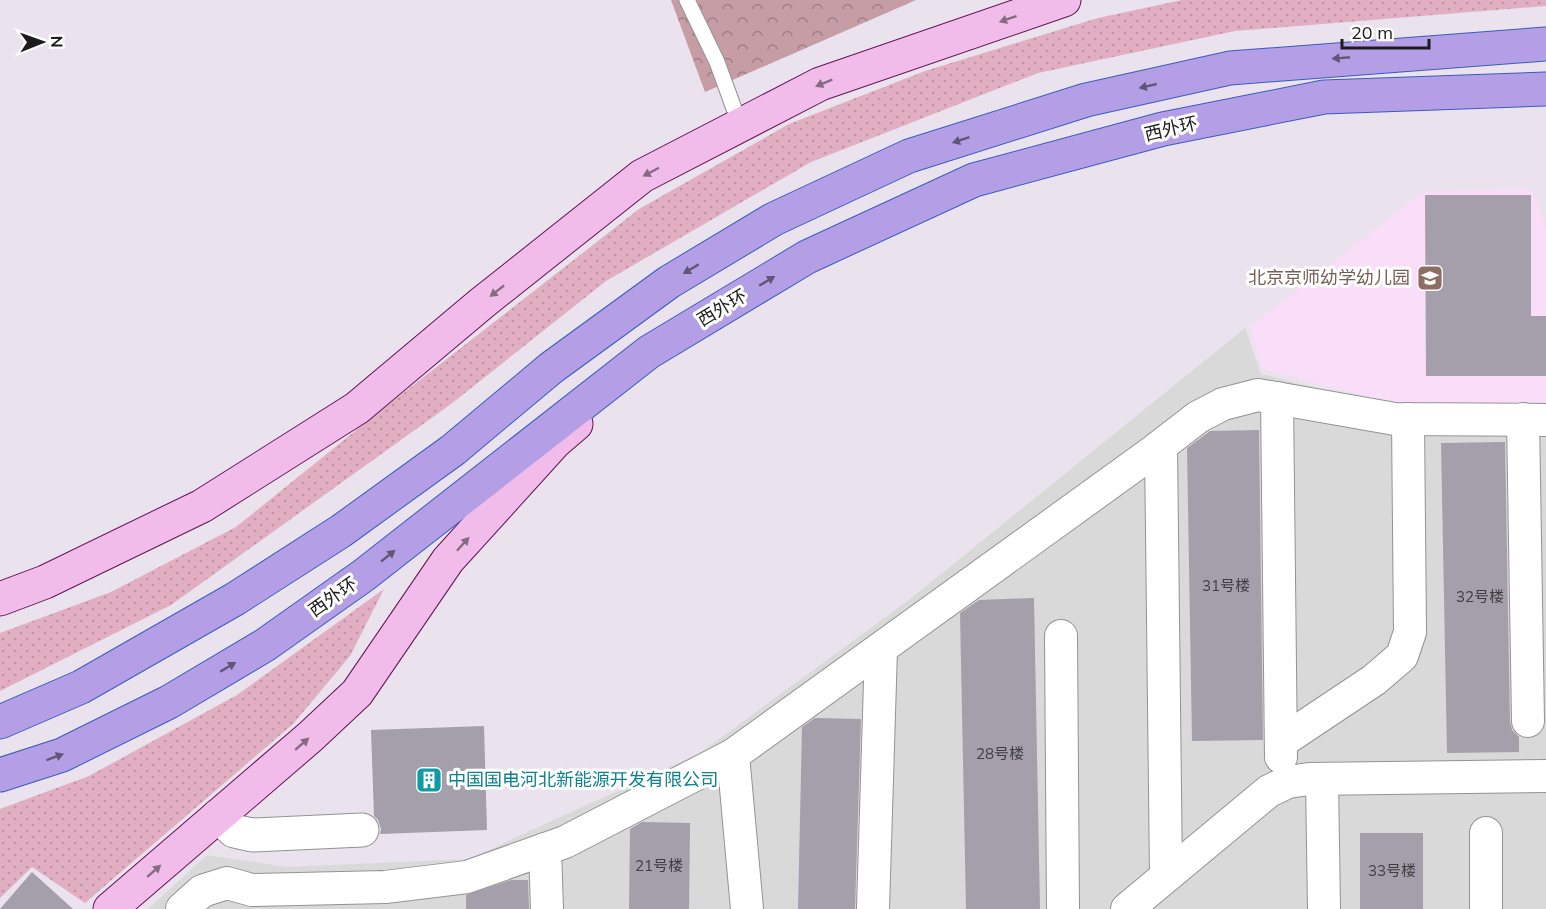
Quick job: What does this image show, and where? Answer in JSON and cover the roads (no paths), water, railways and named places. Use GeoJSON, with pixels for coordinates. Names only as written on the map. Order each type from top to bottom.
{"type":"FeatureCollection","features":[{"type":"Feature","properties":{"kind":"highway"},"geometry":{"type":"LineString","coordinates":[[0,722],[81,687],[235,600],[341,531],[453,450],[551,368],[669,282],[774,219],[909,156],[1086,100],[1230,68],[1546,44]]}},
{"type":"Feature","properties":{"kind":"highway","name":"西外环"},"geometry":{"type":"LineString","coordinates":[[0,775],[62,755],[169,702],[265,645],[364,575],[640,359],[807,257],[974,180],[1163,129],[1324,97],[1546,89]]}},
{"type":"Feature","properties":{"kind":"main road"},"geometry":{"type":"LineString","coordinates":[[0,599],[45,582],[202,506],[357,408],[482,303],[642,176],[820,84],[1064,0]]}},
{"type":"Feature","properties":{"kind":"main road"},"geometry":{"type":"LineString","coordinates":[[110,909],[310,737],[357,693],[448,560],[555,442],[670,340]]}},
{"type":"Feature","properties":{"kind":"street"},"geometry":{"type":"LineString","coordinates":[[182,909],[201,891],[227,883],[252,890],[310,899],[467,877],[565,842],[733,755],[1198,417],[1223,404],[1258,395],[1395,419],[1534,419],[1528,721]]}},
{"type":"Feature","properties":{"kind":"street"},"geometry":{"type":"LineString","coordinates":[[1277,398],[1281,785]]}},
{"type":"Feature","properties":{"kind":"street"},"geometry":{"type":"LineString","coordinates":[[1281,742],[1374,680],[1402,656],[1410,632],[1408,419]]}},
{"type":"Feature","properties":{"kind":"street"},"geometry":{"type":"LineString","coordinates":[[1161,446],[1166,876]]}},
{"type":"Feature","properties":{"kind":"street"},"geometry":{"type":"LineString","coordinates":[[1061,636],[1063,909]]}},
{"type":"Feature","properties":{"kind":"street"},"geometry":{"type":"LineString","coordinates":[[873,909],[881,649]]}},
{"type":"Feature","properties":{"kind":"street"},"geometry":{"type":"LineString","coordinates":[[733,755],[747,909]]}},
{"type":"Feature","properties":{"kind":"street"},"geometry":{"type":"LineString","coordinates":[[1127,909],[1269,791],[1288,782],[1322,779],[1546,776]]}},
{"type":"Feature","properties":{"kind":"street"},"geometry":{"type":"LineString","coordinates":[[1322,779],[1324,909]]}},
{"type":"Feature","properties":{"kind":"street"},"geometry":{"type":"LineString","coordinates":[[218,816],[234,831],[252,836],[362,830]]}},
{"type":"Feature","properties":{"kind":"street"},"geometry":{"type":"LineString","coordinates":[[1486,832],[1486,909]]}},
{"type":"Feature","properties":{"kind":"street"},"geometry":{"type":"LineString","coordinates":[[545,849],[547,909]]}},
{"type":"Feature","properties":{"kind":"lane"},"geometry":{"type":"LineString","coordinates":[[687,0],[717,62],[740,126]]}},
{"type":"Feature","properties":{"kind":"place","name":"北京京师幼学幼儿园"},"geometry":{"type":"Point","coordinates":[1430,278]}},
{"type":"Feature","properties":{"kind":"place","name":"中国国电河北新能源开发有限公司"},"geometry":{"type":"Point","coordinates":[429,780]}}]}
